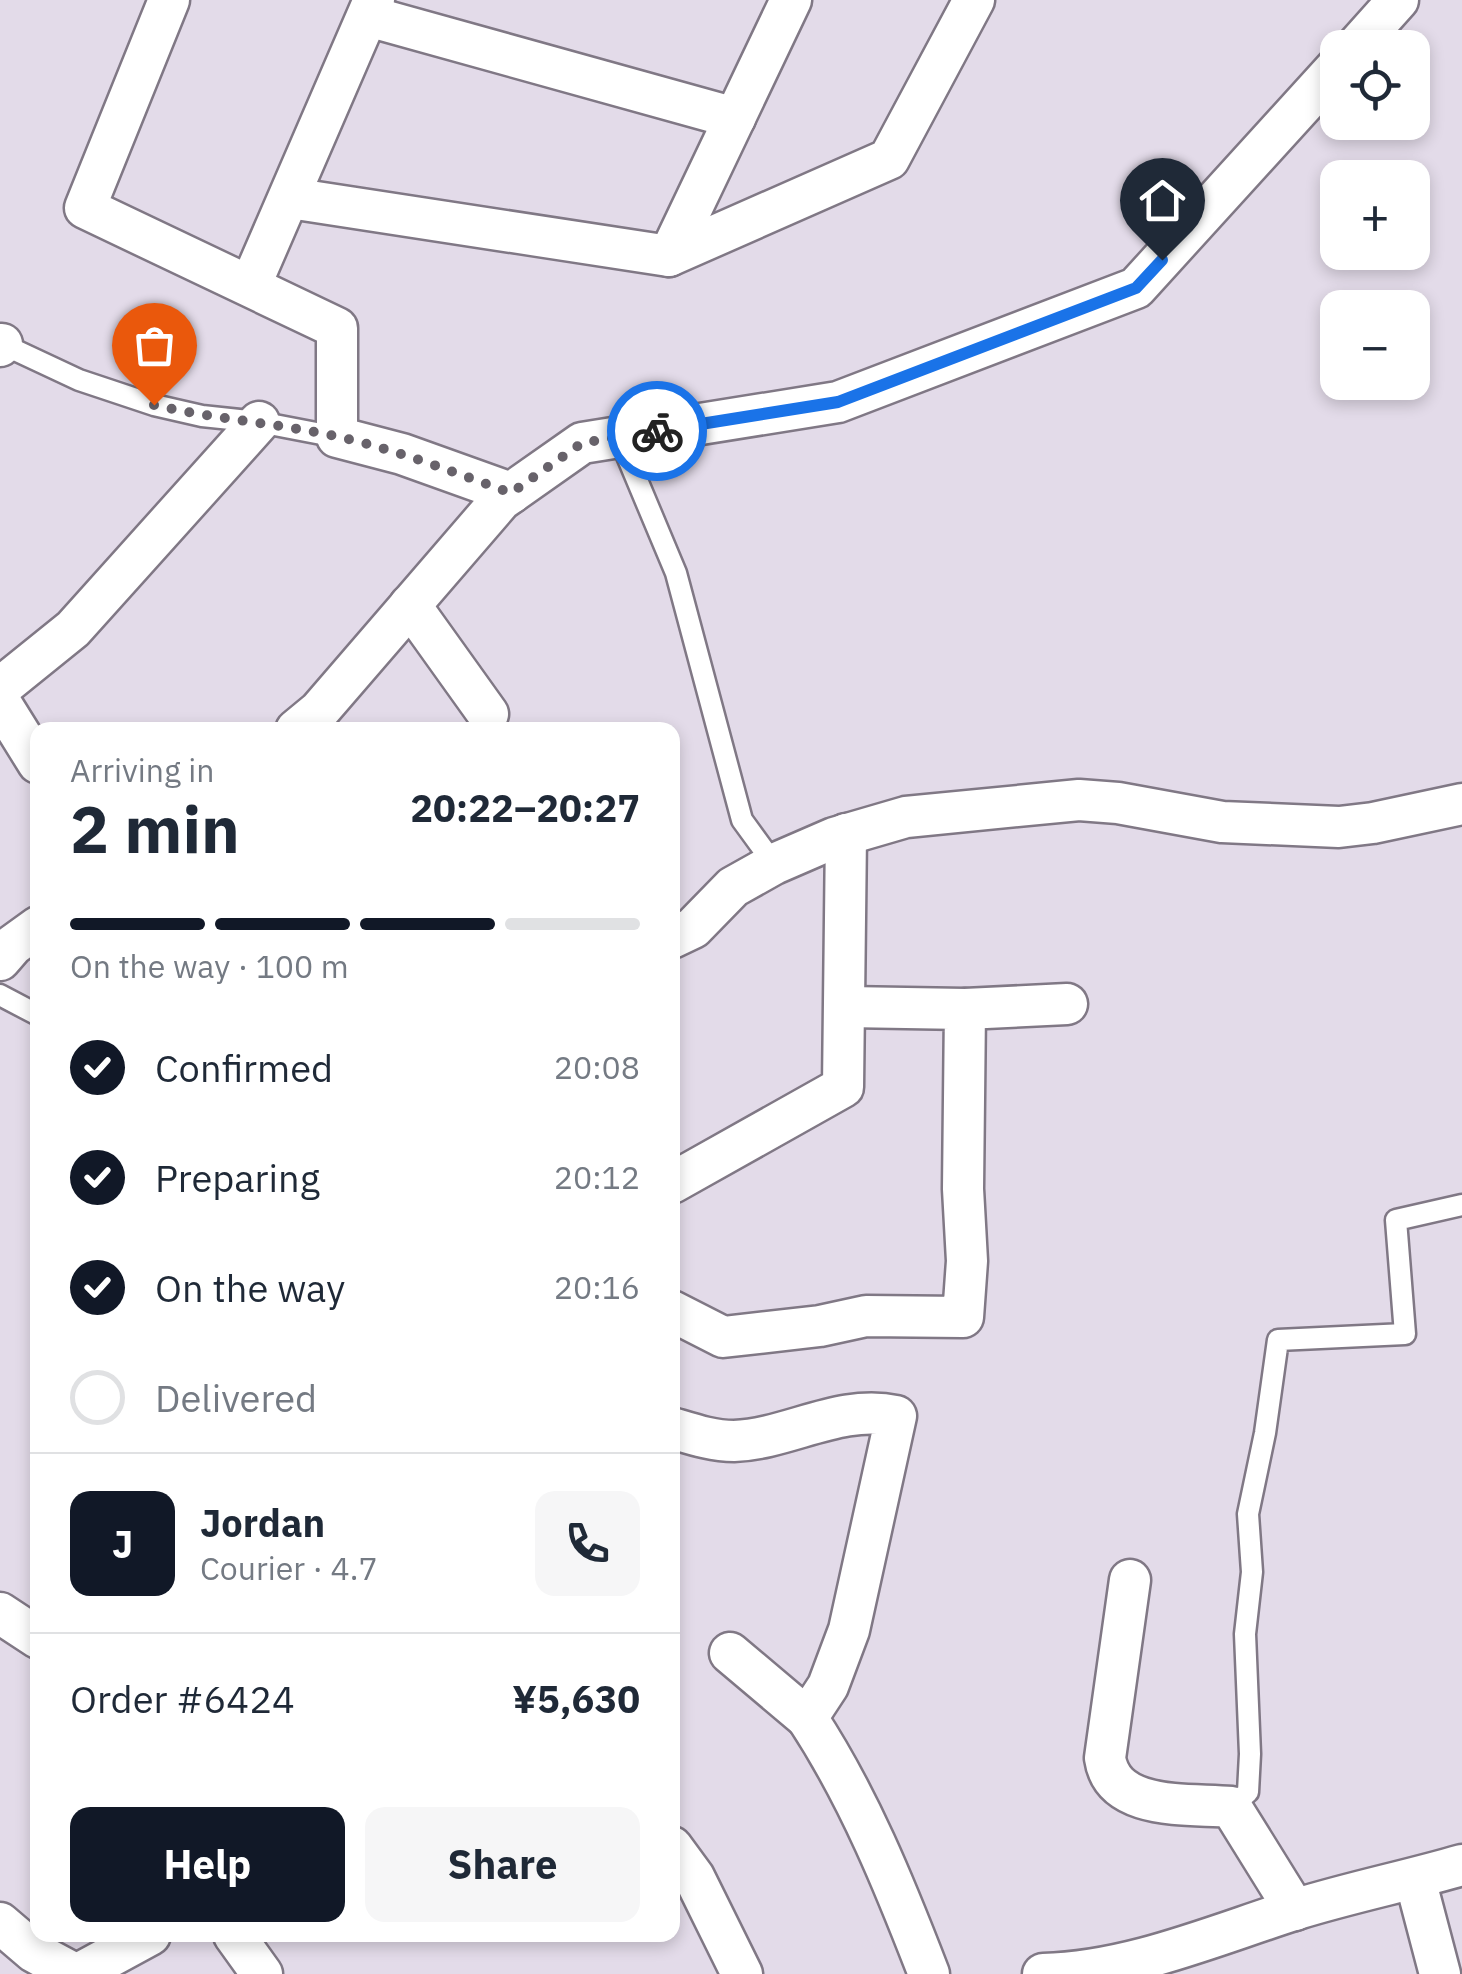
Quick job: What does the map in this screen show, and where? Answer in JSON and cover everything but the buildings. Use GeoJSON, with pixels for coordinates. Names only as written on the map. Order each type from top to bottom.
{"type":"FeatureCollection","features":[{"type":"Feature","properties":{"kind":"street"},"geometry":{"type":"LineString","coordinates":[[170,0],[84,208],[338,328],[337,436],[402,454],[511,493]]}},
{"type":"Feature","properties":{"kind":"street"},"geometry":{"type":"LineString","coordinates":[[669,256],[791,0]]}},
{"type":"Feature","properties":{"kind":"street"},"geometry":{"type":"LineString","coordinates":[[290,198],[669,256],[889,159],[974,0]]}},
{"type":"Feature","properties":{"kind":"street"},"geometry":{"type":"LineString","coordinates":[[1370,30],[1398,0]]}},
{"type":"Feature","properties":{"kind":"street"},"geometry":{"type":"LineString","coordinates":[[251,284],[371,8],[735,118]]}},
{"type":"Feature","properties":{"kind":"street"},"geometry":{"type":"LineString","coordinates":[[306,722],[501,500],[582,443],[838,402],[1136,288],[1320,86]]}},
{"type":"Feature","properties":{"kind":"street"},"geometry":{"type":"LineString","coordinates":[[0,688],[73,628],[259,422]]}},
{"type":"Feature","properties":{"kind":"street"},"geometry":{"type":"LineString","coordinates":[[410,606],[488,714]]}},
{"type":"Feature","properties":{"kind":"street"},"geometry":{"type":"LineString","coordinates":[[0,702],[30,750]]}},
{"type":"Feature","properties":{"kind":"street"},"geometry":{"type":"LineString","coordinates":[[680,934],[693,928],[732,887],[774,864],[846,834],[906,816],[1079,800],[1118,802],[1222,822],[1301,826],[1374,823],[1462,804]]}},
{"type":"Feature","properties":{"kind":"street"},"geometry":{"type":"LineString","coordinates":[[680,1179],[843,1087],[846,834]]}},
{"type":"Feature","properties":{"kind":"street"},"geometry":{"type":"LineString","coordinates":[[0,960],[30,933]]}},
{"type":"Feature","properties":{"kind":"street"},"geometry":{"type":"LineString","coordinates":[[846,1007],[965,1009],[1066,1004]]}},
{"type":"Feature","properties":{"kind":"street"},"geometry":{"type":"LineString","coordinates":[[680,1315],[722,1337],[820,1326],[866,1316],[963,1317],[967,1261],[963,1189],[965,1009]]}},
{"type":"Feature","properties":{"kind":"street"},"geometry":{"type":"LineString","coordinates":[[680,1430],[734,1441],[855,1413],[896,1416],[849,1630],[828,1686],[806,1718]]}},
{"type":"Feature","properties":{"kind":"street"},"geometry":{"type":"LineString","coordinates":[[1130,1580],[1105,1758],[1108,1773],[1124,1791],[1139,1798],[1231,1807],[1295,1910]]}},
{"type":"Feature","properties":{"kind":"street"},"geometry":{"type":"LineString","coordinates":[[0,1613],[30,1633]]}},
{"type":"Feature","properties":{"kind":"street"},"geometry":{"type":"LineString","coordinates":[[730,1654],[806,1718],[844,1779],[929,1974]]}},
{"type":"Feature","properties":{"kind":"street"},"geometry":{"type":"LineString","coordinates":[[680,1858],[694,1877],[742,1974]]}},
{"type":"Feature","properties":{"kind":"street"},"geometry":{"type":"LineString","coordinates":[[1043,1974],[1066,1974],[1176,1950],[1295,1910],[1462,1865]]}},
{"type":"Feature","properties":{"kind":"street"},"geometry":{"type":"LineString","coordinates":[[1415,1879],[1440,1974]]}},
{"type":"Feature","properties":{"kind":"street"},"geometry":{"type":"LineString","coordinates":[[0,1923],[34,1952],[76,1974],[137,1942]]}},
{"type":"Feature","properties":{"kind":"street"},"geometry":{"type":"LineString","coordinates":[[239,1942],[262,1974]]}},
{"type":"Feature","properties":{"kind":"lane"},"geometry":{"type":"LineString","coordinates":[[1,344],[80,380],[154,405],[337,436]]}},
{"type":"Feature","properties":{"kind":"lane"},"geometry":{"type":"LineString","coordinates":[[619,437],[676,573],[742,820],[774,864]]}},
{"type":"Feature","properties":{"kind":"lane"},"geometry":{"type":"LineString","coordinates":[[0,996],[30,1011]]}},
{"type":"Feature","properties":{"kind":"lane"},"geometry":{"type":"LineString","coordinates":[[1231,1807],[1248,1792],[1245,1634],[1252,1572],[1248,1514],[1265,1434],[1278,1340],[1404,1334],[1396,1220],[1462,1204]]}},
{"type":"Feature","properties":{"kind":"way so far"},"geometry":{"type":"LineString","coordinates":[[154,405],[337,436],[402,454],[511,493],[582,443],[657,431]]}},
{"type":"Feature","properties":{"kind":"route"},"geometry":{"type":"LineString","coordinates":[[657,431],[838,402],[1136,288],[1162,260]]}}]}
